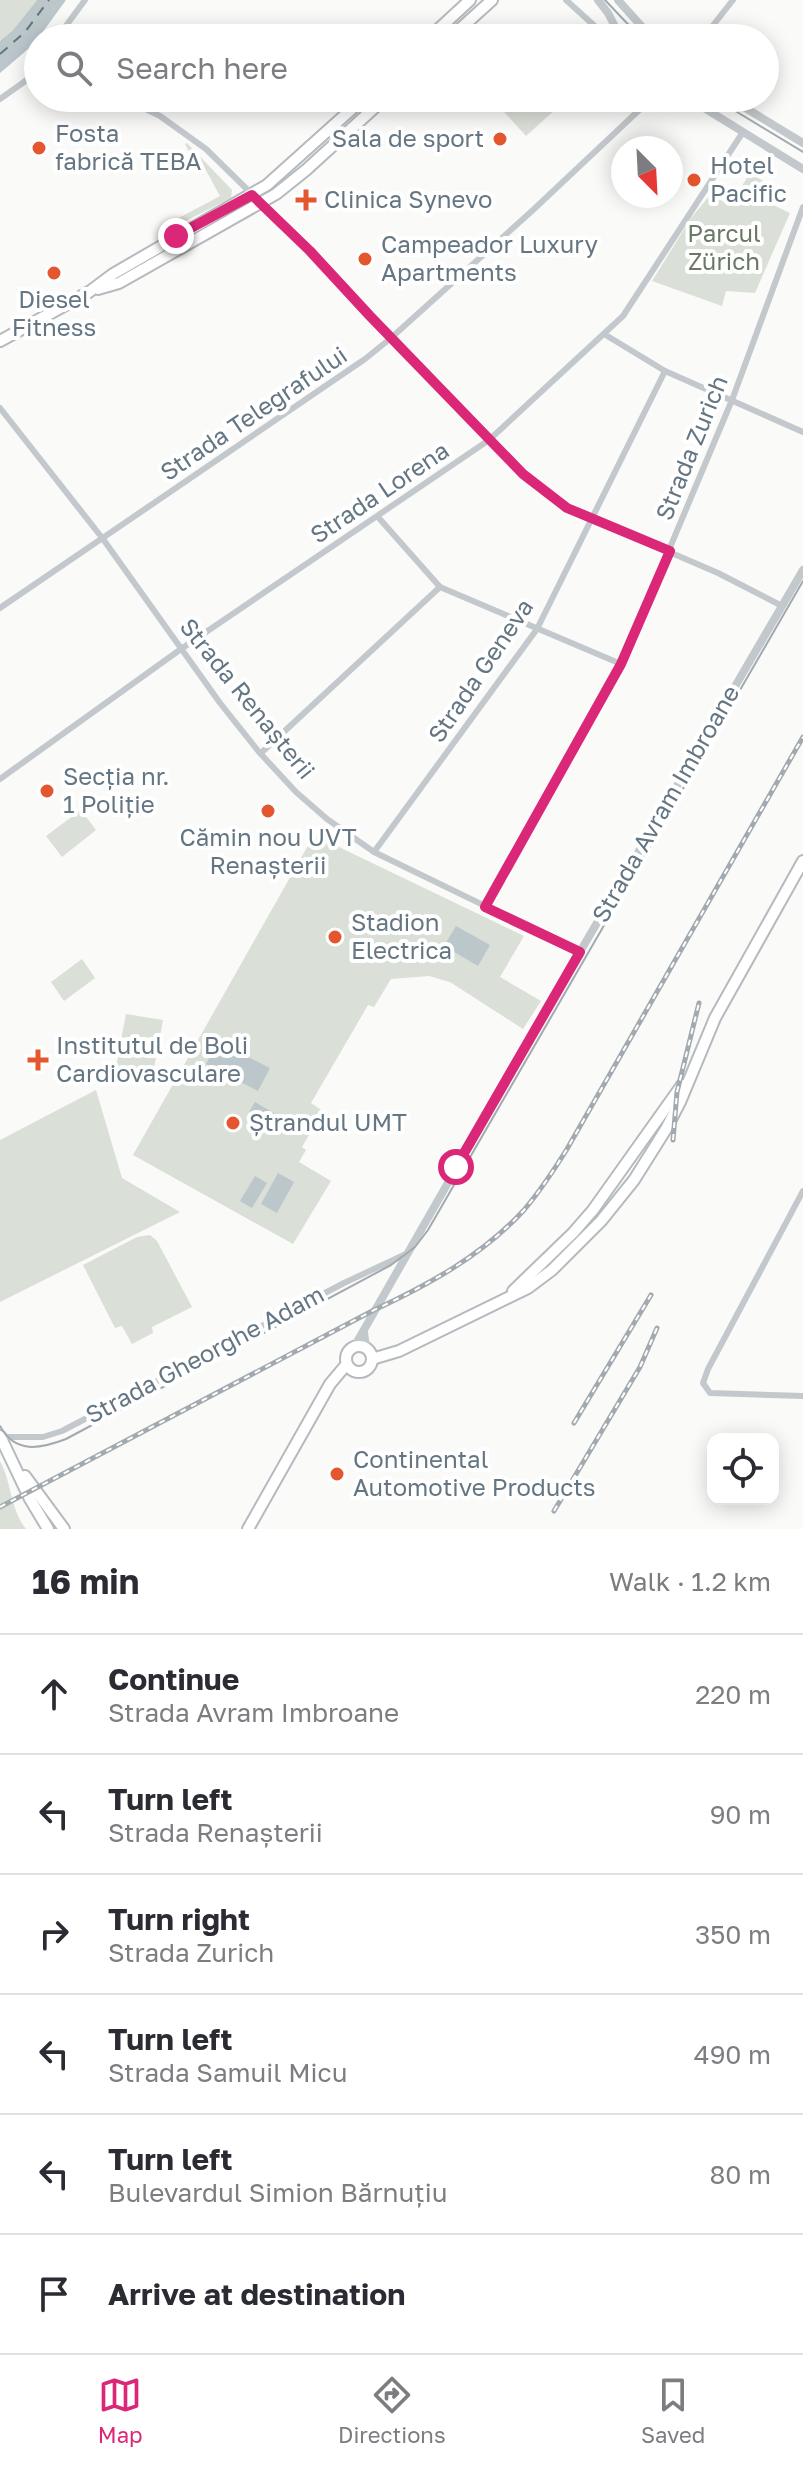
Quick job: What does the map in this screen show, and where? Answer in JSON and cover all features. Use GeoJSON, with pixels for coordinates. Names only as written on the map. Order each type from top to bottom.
{"type":"FeatureCollection","features":[{"type":"Feature","properties":{"kind":"main road"},"geometry":{"type":"LineString","coordinates":[[444,24],[470,0]]}},
{"type":"Feature","properties":{"kind":"main road"},"geometry":{"type":"LineString","coordinates":[[465,24],[492,0]]}},
{"type":"Feature","properties":{"kind":"main road"},"geometry":{"type":"LineString","coordinates":[[0,341],[252,195],[349,112]]}},
{"type":"Feature","properties":{"kind":"main road"},"geometry":{"type":"LineString","coordinates":[[89,292],[119,283],[262,203],[306,170],[370,112]]}},
{"type":"Feature","properties":{"kind":"main road"},"geometry":{"type":"LineString","coordinates":[[372,1359],[399,1351],[502,1301],[580,1226],[692,1070],[719,1011],[803,861]]}},
{"type":"Feature","properties":{"kind":"main road"},"geometry":{"type":"LineString","coordinates":[[248,1529],[330,1384],[346,1365],[345,1357],[353,1349],[366,1348],[371,1352],[369,1366],[363,1370],[353,1370],[346,1365]]}},
{"type":"Feature","properties":{"kind":"main road","name":"Strada Gheorghe Adam"},"geometry":{"type":"LineString","coordinates":[[0,1436],[48,1529]]}},
{"type":"Feature","properties":{"kind":"main road","name":"Strada Gheorghe Adam"},"geometry":{"type":"LineString","coordinates":[[10,1455],[64,1529]]}},
{"type":"Feature","properties":{"kind":"street"},"geometry":{"type":"LineString","coordinates":[[67,24],[85,0]]}},
{"type":"Feature","properties":{"kind":"street"},"geometry":{"type":"LineString","coordinates":[[566,0],[593,24]]}},
{"type":"Feature","properties":{"kind":"street"},"geometry":{"type":"LineString","coordinates":[[598,0],[614,24]]}},
{"type":"Feature","properties":{"kind":"street"},"geometry":{"type":"LineString","coordinates":[[618,0],[639,24]]}},
{"type":"Feature","properties":{"kind":"street"},"geometry":{"type":"LineString","coordinates":[[714,24],[733,0]]}},
{"type":"Feature","properties":{"kind":"street"},"geometry":{"type":"LineString","coordinates":[[0,99],[24,79]]}},
{"type":"Feature","properties":{"kind":"street"},"geometry":{"type":"LineString","coordinates":[[148,112],[181,130],[206,149],[310,251],[489,440],[548,495],[590,519],[670,551],[782,606]]}},
{"type":"Feature","properties":{"kind":"street","name":"Strada Telegrafului"},"geometry":{"type":"LineString","coordinates":[[0,608],[365,359],[637,112]]}},
{"type":"Feature","properties":{"kind":"street"},"geometry":{"type":"LineString","coordinates":[[711,112],[803,169]]}},
{"type":"Feature","properties":{"kind":"street"},"geometry":{"type":"LineString","coordinates":[[752,112],[803,143]]}},
{"type":"Feature","properties":{"kind":"street","name":"Strada Lorena"},"geometry":{"type":"LineString","coordinates":[[0,779],[181,649],[489,440],[623,316],[743,132]]}},
{"type":"Feature","properties":{"kind":"street","name":"Strada Zurich"},"geometry":{"type":"LineString","coordinates":[[485,907],[621,664],[732,400],[803,207]]}},
{"type":"Feature","properties":{"kind":"street"},"geometry":{"type":"LineString","coordinates":[[604,334],[665,371],[803,432]]}},
{"type":"Feature","properties":{"kind":"street","name":"Strada Geneva"},"geometry":{"type":"LineString","coordinates":[[374,852],[537,629],[665,371]]}},
{"type":"Feature","properties":{"kind":"street","name":"Strada Renașterii"},"geometry":{"type":"LineString","coordinates":[[0,408],[103,539],[181,649],[261,753],[296,792],[327,819],[374,852],[580,952]]}},
{"type":"Feature","properties":{"kind":"street"},"geometry":{"type":"LineString","coordinates":[[378,517],[440,587],[621,664]]}},
{"type":"Feature","properties":{"kind":"street","name":"Strada Avram Imbroane"},"geometry":{"type":"LineString","coordinates":[[353,1349],[803,570]]}},
{"type":"Feature","properties":{"kind":"street"},"geometry":{"type":"LineString","coordinates":[[261,753],[440,587]]}},
{"type":"Feature","properties":{"kind":"street"},"geometry":{"type":"LineString","coordinates":[[803,1191],[703,1383],[710,1393],[803,1396]]}},
{"type":"Feature","properties":{"kind":"street","name":"Strada Gheorghe Adam"},"geometry":{"type":"LineString","coordinates":[[0,1436],[43,1437],[62,1431],[344,1283],[406,1254]]}},
{"type":"Feature","properties":{"kind":"street"},"geometry":{"type":"LineString","coordinates":[[364,1331],[366,1348]]}},
{"type":"Feature","properties":{"kind":"green space"},"geometry":{"type":"Polygon","coordinates":[[[0,0],[37,0],[0,41],[0,0]]]}},
{"type":"Feature","properties":{"kind":"green space"},"geometry":{"type":"Polygon","coordinates":[[[504,112],[553,112],[526,136],[504,112]]]}},
{"type":"Feature","properties":{"kind":"green space"},"geometry":{"type":"Polygon","coordinates":[[[187,143],[196,152],[190,154],[187,143]]]}},
{"type":"Feature","properties":{"kind":"green space"},"geometry":{"type":"Polygon","coordinates":[[[197,153],[232,190],[231,198],[176,226],[173,221],[220,196],[197,153]]]}},
{"type":"Feature","properties":{"kind":"green space","name":"Parcul Zürich"},"geometry":{"type":"Polygon","coordinates":[[[750,173],[776,189],[771,204],[790,213],[755,293],[726,291],[722,306],[652,281],[691,218],[710,195],[730,205],[750,173]]]}},
{"type":"Feature","properties":{"kind":"green space"},"geometry":{"type":"Polygon","coordinates":[[[81,810],[96,830],[62,857],[46,836],[81,810]]]}},
{"type":"Feature","properties":{"kind":"green space"},"geometry":{"type":"Polygon","coordinates":[[[314,835],[524,936],[500,977],[541,1001],[523,1029],[450,982],[429,976],[391,979],[374,1007],[368,1005],[311,1103],[323,1111],[302,1147],[306,1150],[299,1162],[331,1181],[293,1244],[133,1155],[314,835]]]}},
{"type":"Feature","properties":{"kind":"green space"},"geometry":{"type":"Polygon","coordinates":[[[82,959],[95,978],[64,1001],[51,982],[82,959]]]}},
{"type":"Feature","properties":{"kind":"green space"},"geometry":{"type":"Polygon","coordinates":[[[126,1014],[163,1020],[152,1079],[115,1072],[126,1014]]]}},
{"type":"Feature","properties":{"kind":"green space"},"geometry":{"type":"Polygon","coordinates":[[[96,1090],[122,1178],[180,1212],[0,1302],[0,1140],[96,1090]]]}},
{"type":"Feature","properties":{"kind":"green space"},"geometry":{"type":"Polygon","coordinates":[[[150,1235],[157,1241],[192,1307],[152,1327],[153,1333],[132,1344],[122,1326],[115,1328],[83,1265],[137,1237],[150,1235]]]}},
{"type":"Feature","properties":{"kind":"green space"},"geometry":{"type":"Polygon","coordinates":[[[0,1461],[17,1513],[26,1529],[0,1529],[0,1461]]]}},
{"type":"Feature","properties":{"kind":"shaded area"},"geometry":{"type":"Polygon","coordinates":[[[37,0],[66,0],[49,24],[24,24],[24,53],[0,73],[0,41],[37,0]]]}},
{"type":"Feature","properties":{"kind":"shaded area"},"geometry":{"type":"Polygon","coordinates":[[[456,926],[490,945],[478,966],[444,946],[456,926]]]}},
{"type":"Feature","properties":{"kind":"shaded area"},"geometry":{"type":"Polygon","coordinates":[[[218,1042],[270,1068],[258,1091],[206,1064],[218,1042]]]}},
{"type":"Feature","properties":{"kind":"shaded area"},"geometry":{"type":"Polygon","coordinates":[[[255,1102],[277,1115],[272,1125],[249,1112],[255,1102]]]}},
{"type":"Feature","properties":{"kind":"shaded area"},"geometry":{"type":"Polygon","coordinates":[[[278,1173],[294,1182],[277,1213],[261,1204],[278,1173]]]}},
{"type":"Feature","properties":{"kind":"shaded area"},"geometry":{"type":"Polygon","coordinates":[[[255,1176],[267,1183],[252,1208],[240,1201],[255,1176]]]}},
{"type":"Feature","properties":{"kind":"ferry route"},"geometry":{"type":"LineString","coordinates":[[31,24],[49,0]]}},
{"type":"Feature","properties":{"kind":"ferry route"},"geometry":{"type":"LineString","coordinates":[[0,54],[24,33]]}},
{"type":"Feature","properties":{"kind":"tram line"},"geometry":{"type":"LineString","coordinates":[[605,0],[628,24]]}},
{"type":"Feature","properties":{"kind":"tram line"},"geometry":{"type":"LineString","coordinates":[[737,112],[803,152]]}},
{"type":"Feature","properties":{"kind":"tram line"},"geometry":{"type":"LineString","coordinates":[[0,1426],[13,1441],[29,1447],[66,1439],[391,1265],[415,1247],[428,1230],[803,581]]}},
{"type":"Feature","properties":{"kind":"railway"},"geometry":{"type":"LineString","coordinates":[[0,1507],[434,1279],[473,1255],[508,1226],[536,1195],[567,1149],[803,737]]}},
{"type":"Feature","properties":{"kind":"railway"},"geometry":{"type":"LineString","coordinates":[[673,1140],[677,1092],[699,1003]]}},
{"type":"Feature","properties":{"kind":"railway"},"geometry":{"type":"LineString","coordinates":[[574,1423],[651,1295]]}},
{"type":"Feature","properties":{"kind":"railway"},"geometry":{"type":"LineString","coordinates":[[554,1511],[640,1367],[657,1328]]}},
{"type":"Feature","properties":{"kind":"place","name":"Sala de sport"},"geometry":{"type":"Point","coordinates":[500,139]}},
{"type":"Feature","properties":{"kind":"place","name":"Fosta fabrică TEBA"},"geometry":{"type":"Point","coordinates":[39,148]}},
{"type":"Feature","properties":{"kind":"place","name":"Hotel Pacific"},"geometry":{"type":"Point","coordinates":[694,180]}},
{"type":"Feature","properties":{"kind":"place","name":"Clinica Synevo"},"geometry":{"type":"Point","coordinates":[306,200]}},
{"type":"Feature","properties":{"kind":"place","name":"Campeador Luxury Apartments"},"geometry":{"type":"Point","coordinates":[365,259]}},
{"type":"Feature","properties":{"kind":"place","name":"Diesel Fitness"},"geometry":{"type":"Point","coordinates":[54,273]}},
{"type":"Feature","properties":{"kind":"place","name":"Secția nr. 1 Poliție"},"geometry":{"type":"Point","coordinates":[47,791]}},
{"type":"Feature","properties":{"kind":"place","name":"Cămin nou UVT Renașterii"},"geometry":{"type":"Point","coordinates":[268,811]}},
{"type":"Feature","properties":{"kind":"place","name":"Stadion Electrica"},"geometry":{"type":"Point","coordinates":[335,937]}},
{"type":"Feature","properties":{"kind":"place","name":"Institutul de Boli Cardiovasculare"},"geometry":{"type":"Point","coordinates":[38,1060]}},
{"type":"Feature","properties":{"kind":"place","name":"Ștrandul UMT"},"geometry":{"type":"Point","coordinates":[233,1123]}},
{"type":"Feature","properties":{"kind":"place","name":"Continental Automotive Products"},"geometry":{"type":"Point","coordinates":[337,1474]}},
{"type":"Feature","properties":{"kind":"route"},"geometry":{"type":"LineString","coordinates":[[176,236],[252,195],[310,251],[523,474],[567,508],[670,551],[621,664],[485,907],[580,952],[456,1167]]}}]}
